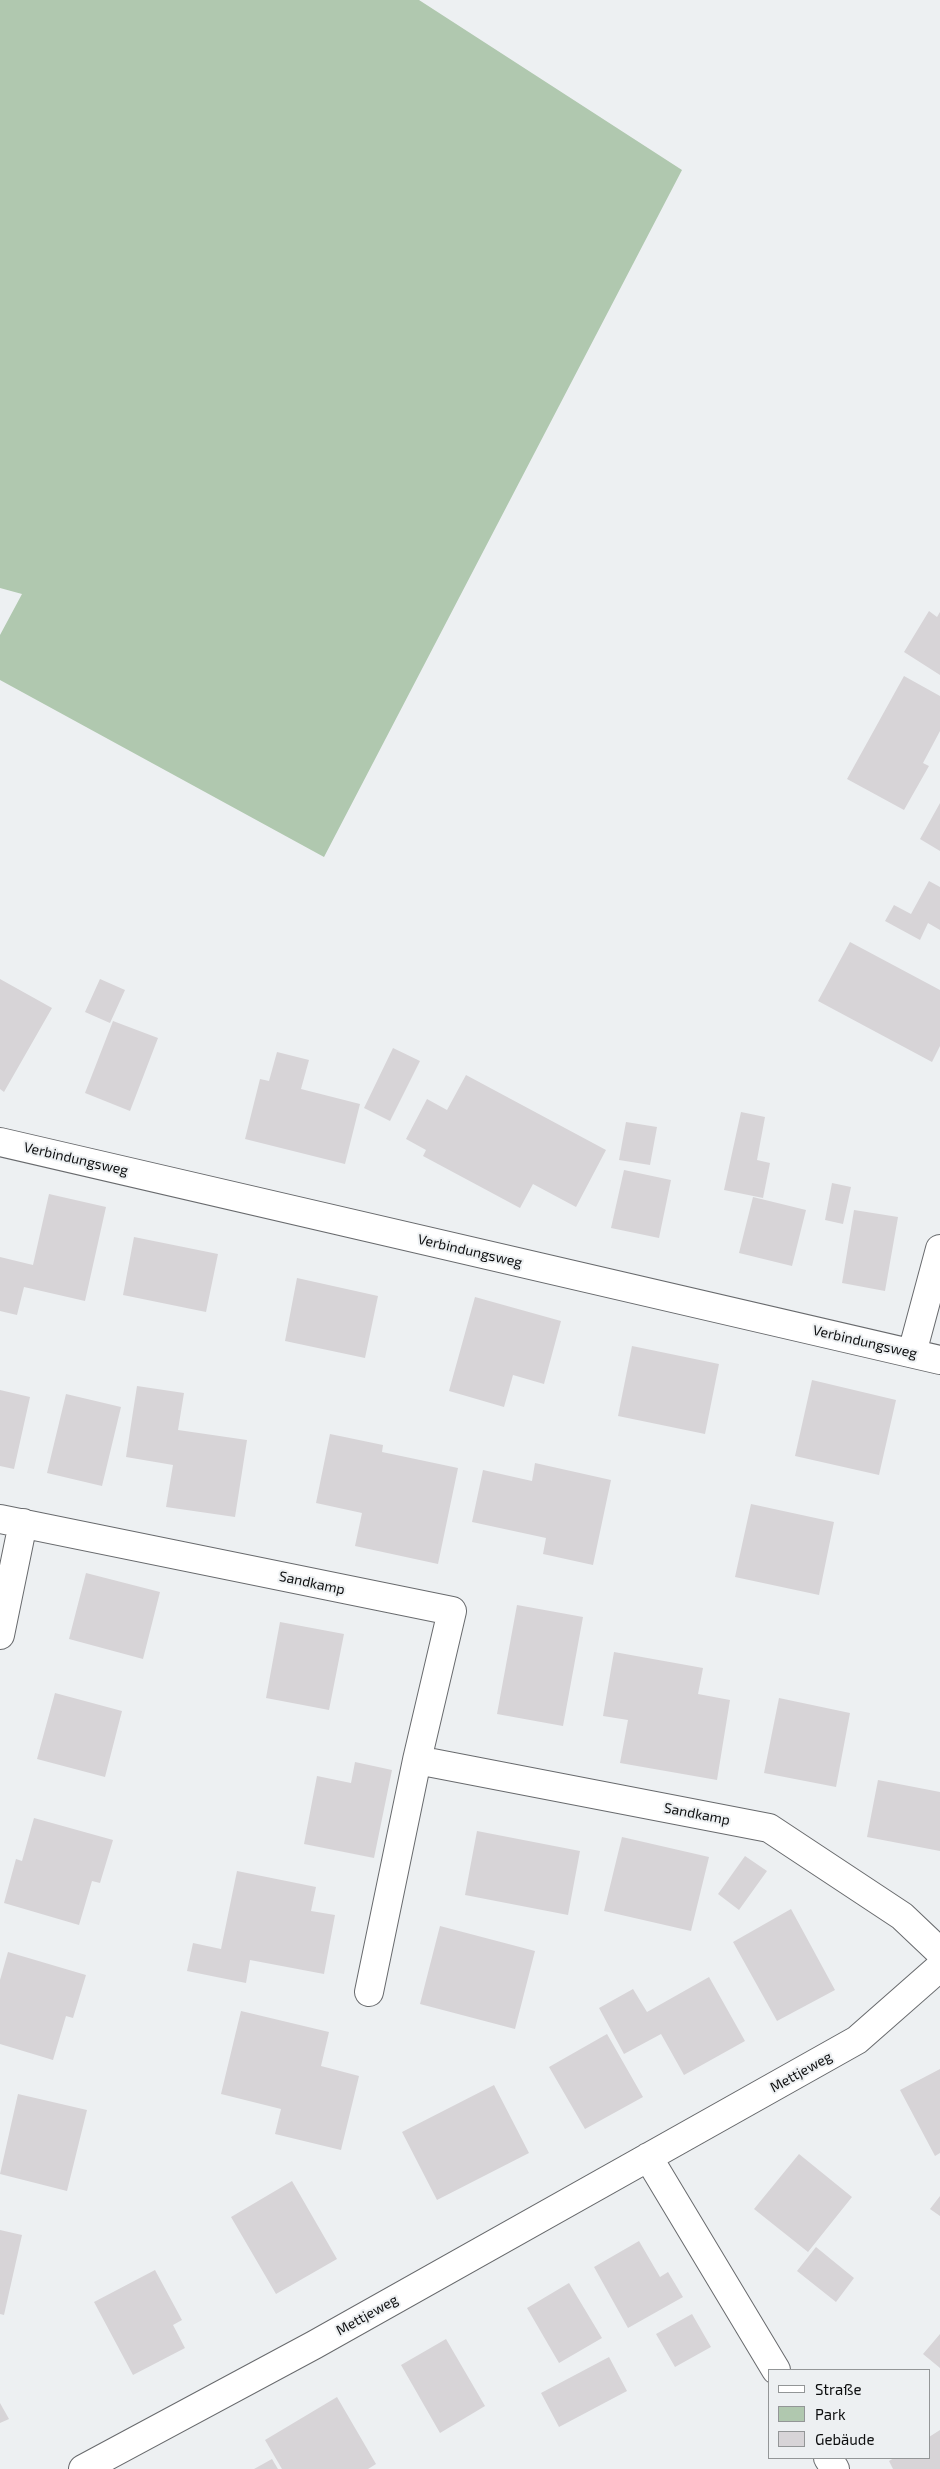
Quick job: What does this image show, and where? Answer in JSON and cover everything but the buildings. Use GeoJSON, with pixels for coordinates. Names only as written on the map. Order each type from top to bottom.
{"type":"FeatureCollection","features":[{"type":"Feature","properties":{"kind":"street","name":"Verbindungsweg"},"geometry":{"type":"LineString","coordinates":[[0,1142],[940,1360]]}},
{"type":"Feature","properties":{"kind":"street"},"geometry":{"type":"LineString","coordinates":[[912,1353],[940,1249]]}},
{"type":"Feature","properties":{"kind":"street","name":"Sandkamp"},"geometry":{"type":"LineString","coordinates":[[0,1635],[12,1521],[452,1611],[417,1760],[369,1992]]}},
{"type":"Feature","properties":{"kind":"street","name":"Sandkamp"},"geometry":{"type":"LineString","coordinates":[[417,1760],[769,1828],[902,1916],[940,1952]]}},
{"type":"Feature","properties":{"kind":"street","name":"Mettjeweg"},"geometry":{"type":"LineString","coordinates":[[83,2469],[314,2345],[858,2040],[940,1966]]}},
{"type":"Feature","properties":{"kind":"street"},"geometry":{"type":"LineString","coordinates":[[648,2157],[775,2369]]}},
{"type":"Feature","properties":{"kind":"green space"},"geometry":{"type":"Polygon","coordinates":[[[0,0],[419,0],[682,170],[324,857],[0,680],[0,635],[22,594],[0,588],[0,0]]]}}]}
